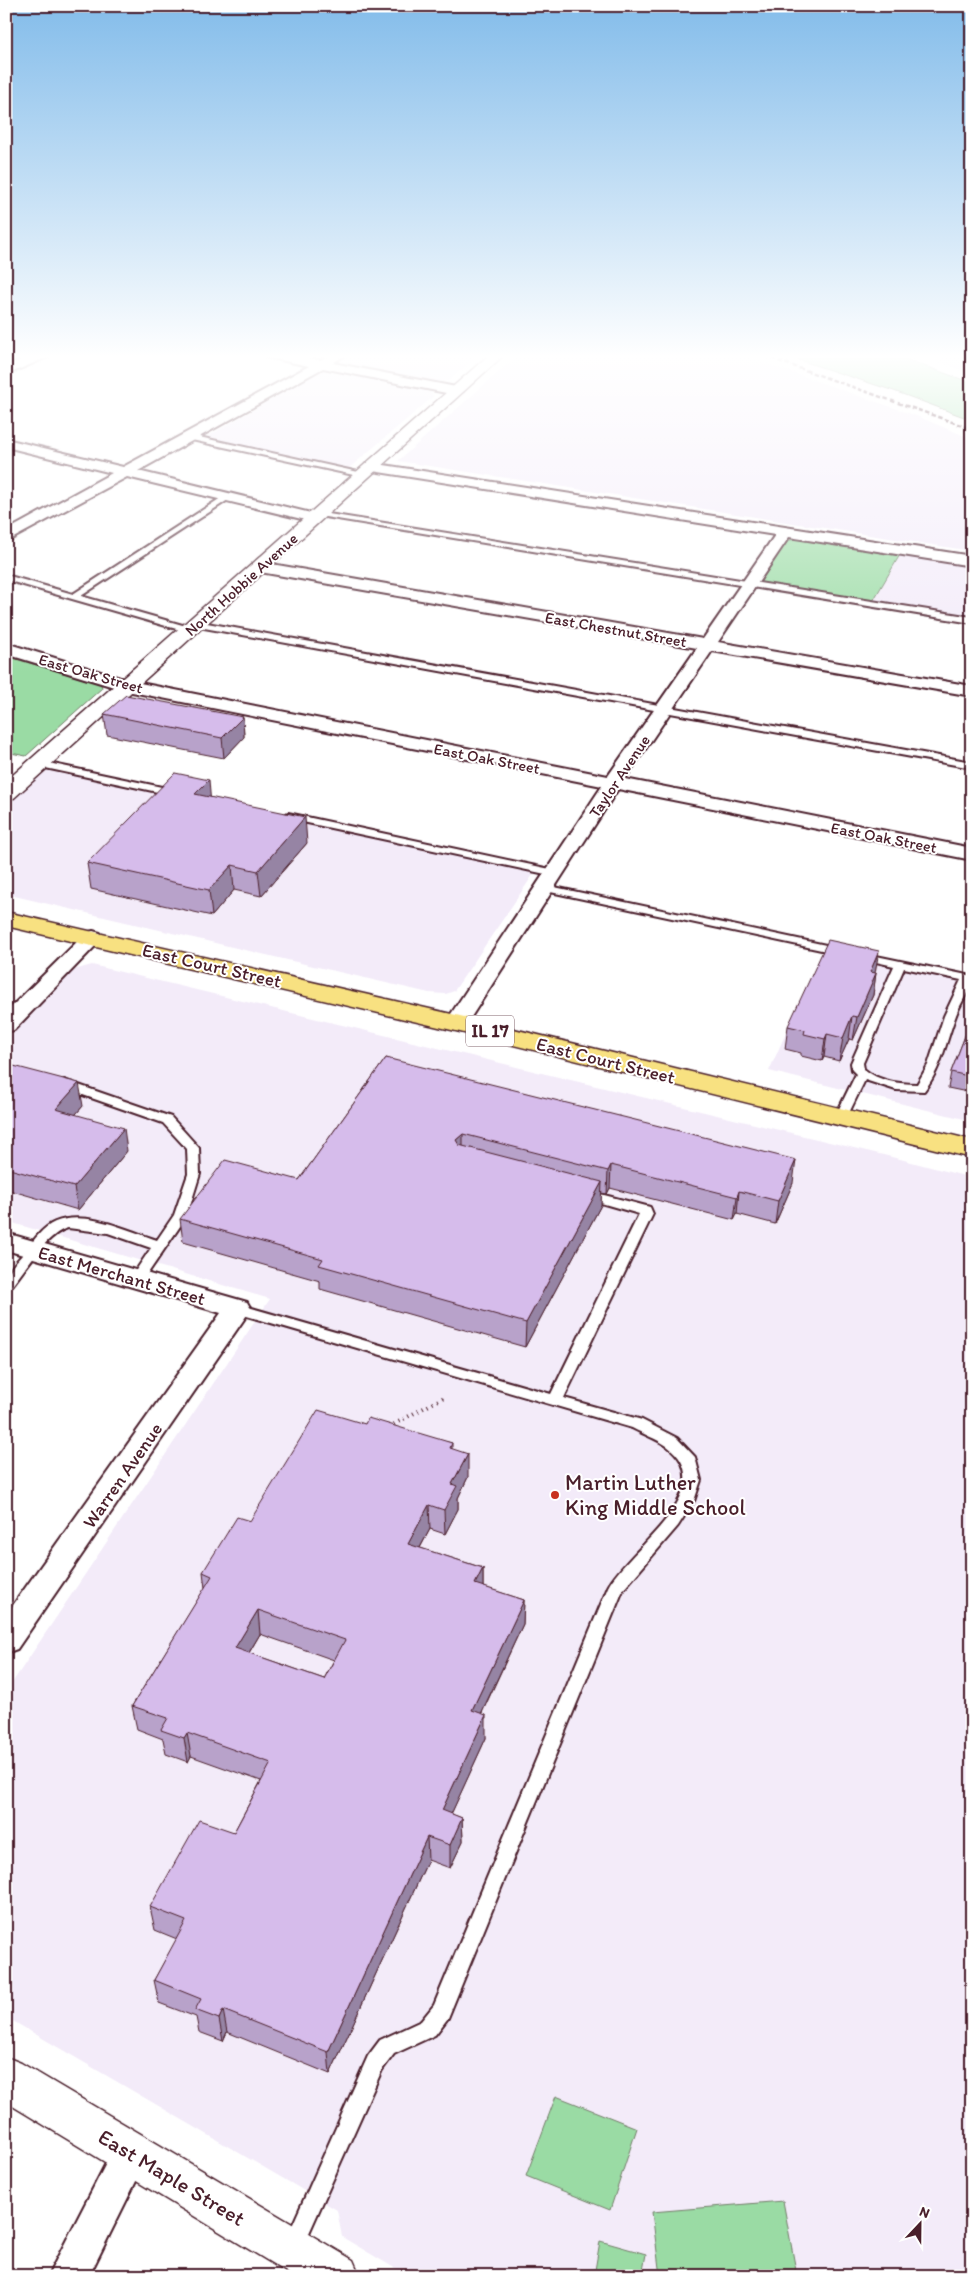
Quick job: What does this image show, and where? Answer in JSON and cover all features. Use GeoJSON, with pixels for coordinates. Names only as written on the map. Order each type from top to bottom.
{"type":"FeatureCollection","features":[{"type":"Feature","properties":{"kind":"main road","name":"North Hobbie Avenue"},"geometry":{"type":"LineString","coordinates":[[10,785],[39,764],[379,460]]}},
{"type":"Feature","properties":{"kind":"main road","name":"East Court Street"},"geometry":{"type":"LineString","coordinates":[[6,919],[93,937],[456,1023],[972,1149]]}},
{"type":"Feature","properties":{"kind":"main road","name":"East Maple Street"},"geometry":{"type":"LineString","coordinates":[[6,2078],[337,2276]]}},
{"type":"Feature","properties":{"kind":"street"},"geometry":{"type":"LineString","coordinates":[[72,460],[227,498],[316,516]]}},
{"type":"Feature","properties":{"kind":"street"},"geometry":{"type":"LineString","coordinates":[[6,537],[148,460]]}},
{"type":"Feature","properties":{"kind":"street"},"geometry":{"type":"LineString","coordinates":[[367,471],[785,531],[972,561]]}},
{"type":"Feature","properties":{"kind":"street","name":"Taylor Avenue"},"geometry":{"type":"LineString","coordinates":[[456,1023],[613,783],[785,531]]}},
{"type":"Feature","properties":{"kind":"street","name":"East Chestnut Street"},"geometry":{"type":"LineString","coordinates":[[260,567],[972,691]]}},
{"type":"Feature","properties":{"kind":"street","name":"East Oak Street"},"geometry":{"type":"LineString","coordinates":[[6,648],[127,686],[972,854]]}},
{"type":"Feature","properties":{"kind":"street"},"geometry":{"type":"LineString","coordinates":[[6,1025],[93,937]]}},
{"type":"Feature","properties":{"kind":"street","name":"East Merchant Street"},"geometry":{"type":"LineString","coordinates":[[6,1241],[238,1308]]}},
{"type":"Feature","properties":{"kind":"street","name":"Warren Avenue"},"geometry":{"type":"LineString","coordinates":[[6,1640],[238,1308]]}},
{"type":"Feature","properties":{"kind":"street"},"geometry":{"type":"LineString","coordinates":[[68,2276],[131,2153]]}},
{"type":"Feature","properties":{"kind":"lane"},"geometry":{"type":"LineString","coordinates":[[312,460],[367,471]]}},
{"type":"Feature","properties":{"kind":"lane"},"geometry":{"type":"LineString","coordinates":[[74,597],[227,498]]}},
{"type":"Feature","properties":{"kind":"lane"},"geometry":{"type":"LineString","coordinates":[[316,516],[972,620]]}},
{"type":"Feature","properties":{"kind":"lane"},"geometry":{"type":"LineString","coordinates":[[6,577],[74,597],[193,627],[972,765]]}},
{"type":"Feature","properties":{"kind":"lane"},"geometry":{"type":"LineString","coordinates":[[39,764],[185,795]]}},
{"type":"Feature","properties":{"kind":"lane"},"geometry":{"type":"LineString","coordinates":[[273,813],[969,979],[948,1021],[930,1075],[920,1088],[899,1086],[869,1079],[858,1070],[857,1063],[900,964]]}},
{"type":"Feature","properties":{"kind":"lane"},"geometry":{"type":"LineString","coordinates":[[841,1117],[862,1074]]}},
{"type":"Feature","properties":{"kind":"lane"},"geometry":{"type":"LineString","coordinates":[[54,1081],[167,1120],[193,1148],[194,1174],[180,1216],[137,1279]]}},
{"type":"Feature","properties":{"kind":"lane"},"geometry":{"type":"LineString","coordinates":[[556,1400],[646,1214],[645,1210],[639,1208],[575,1191]]}},
{"type":"Feature","properties":{"kind":"lane"},"geometry":{"type":"LineString","coordinates":[[6,1284],[58,1226],[71,1224],[101,1227],[160,1246]]}},
{"type":"Feature","properties":{"kind":"lane"},"geometry":{"type":"LineString","coordinates":[[238,1308],[637,1424],[672,1441],[686,1453],[693,1465],[696,1479],[692,1495],[683,1509],[616,1587],[441,2011],[428,2028],[387,2047],[375,2063],[292,2249]]}},
{"type":"Feature","properties":{"kind":"path"},"geometry":{"type":"LineString","coordinates":[[384,1430],[444,1397]]}},
{"type":"Feature","properties":{"kind":"shaded area"},"geometry":{"type":"Polygon","coordinates":[[[309,460],[358,460],[348,469],[309,460]]]}},
{"type":"Feature","properties":{"kind":"shaded area"},"geometry":{"type":"Polygon","coordinates":[[[972,460],[972,551],[398,461],[972,460]]]}},
{"type":"Feature","properties":{"kind":"shaded area"},"geometry":{"type":"Polygon","coordinates":[[[901,553],[972,564],[972,618],[873,601],[901,553]]]}},
{"type":"Feature","properties":{"kind":"shaded area"},"geometry":{"type":"Polygon","coordinates":[[[47,768],[535,872],[454,991],[446,994],[429,993],[6,894],[6,807],[47,768]]]}},
{"type":"Feature","properties":{"kind":"shaded area"},"geometry":{"type":"Polygon","coordinates":[[[822,952],[972,984],[972,1121],[769,1071],[822,952]]]}},
{"type":"Feature","properties":{"kind":"shaded area","name":"Martin Luther King Middle School"},"geometry":{"type":"Polygon","coordinates":[[[92,965],[900,1159],[972,1178],[972,2276],[408,2276],[342,2237],[337,2210],[6,2017],[6,1692],[270,1299],[6,1221],[6,1041],[74,970],[92,965]]]}},
{"type":"Feature","properties":{"kind":"green space"},"geometry":{"type":"Polygon","coordinates":[[[806,538],[901,553],[873,601],[760,583],[786,542],[806,538]]]}},
{"type":"Feature","properties":{"kind":"green space"},"geometry":{"type":"Polygon","coordinates":[[[6,656],[101,684],[102,688],[26,756],[6,752],[6,656]]]}},
{"type":"Feature","properties":{"kind":"green space"},"geometry":{"type":"Polygon","coordinates":[[[556,2096],[637,2128],[610,2210],[526,2176],[556,2096]]]}},
{"type":"Feature","properties":{"kind":"green space"},"geometry":{"type":"Polygon","coordinates":[[[783,2201],[797,2276],[660,2276],[652,2212],[783,2201]]]}},
{"type":"Feature","properties":{"kind":"green space"},"geometry":{"type":"Polygon","coordinates":[[[600,2241],[646,2254],[642,2276],[594,2276],[600,2241]]]}},
{"type":"Feature","properties":{"kind":"building"},"geometry":{"type":"Polygon","coordinates":[[[126,695],[243,717],[222,738],[104,714],[126,695]]]}},
{"type":"Feature","properties":{"kind":"building"},"geometry":{"type":"Polygon","coordinates":[[[175,773],[209,780],[195,794],[305,817],[258,871],[232,865],[209,890],[87,863],[175,773]]]}},
{"type":"Feature","properties":{"kind":"building"},"geometry":{"type":"Polygon","coordinates":[[[828,940],[879,951],[870,972],[876,973],[857,1017],[852,1016],[843,1038],[827,1034],[825,1039],[804,1034],[805,1030],[788,1026],[828,940]]]}},
{"type":"Feature","properties":{"kind":"building"},"geometry":{"type":"Polygon","coordinates":[[[972,1018],[972,1077],[951,1072],[972,1018]]]}},
{"type":"Feature","properties":{"kind":"building"},"geometry":{"type":"Polygon","coordinates":[[[386,1058],[796,1160],[778,1201],[739,1191],[737,1197],[611,1165],[608,1171],[463,1134],[456,1140],[459,1145],[602,1182],[526,1323],[319,1265],[323,1259],[180,1219],[225,1160],[299,1180],[386,1058]]]}},
{"type":"Feature","properties":{"kind":"building"},"geometry":{"type":"Polygon","coordinates":[[[6,1064],[79,1083],[56,1109],[124,1128],[74,1187],[6,1168],[6,1064]]]}},
{"type":"Feature","properties":{"kind":"building"},"geometry":{"type":"Polygon","coordinates":[[[318,1410],[365,1424],[368,1418],[452,1443],[450,1448],[468,1454],[452,1484],[457,1486],[444,1510],[429,1505],[408,1544],[483,1568],[475,1584],[524,1600],[472,1710],[486,1715],[442,1810],[462,1818],[450,1845],[427,1837],[328,2052],[223,2010],[219,2019],[195,2010],[201,1999],[154,1980],[186,1921],[150,1907],[199,1820],[234,1832],[271,1763],[187,1733],[184,1738],[161,1730],[168,1718],[132,1706],[212,1576],[203,1572],[237,1517],[250,1521],[318,1410]],[[258,1610],[235,1648],[324,1679],[345,1640],[258,1610]]]}},
{"type":"Feature","properties":{"kind":"place","name":"Martin Luther King Middle School"},"geometry":{"type":"Point","coordinates":[555,1495]}}]}
